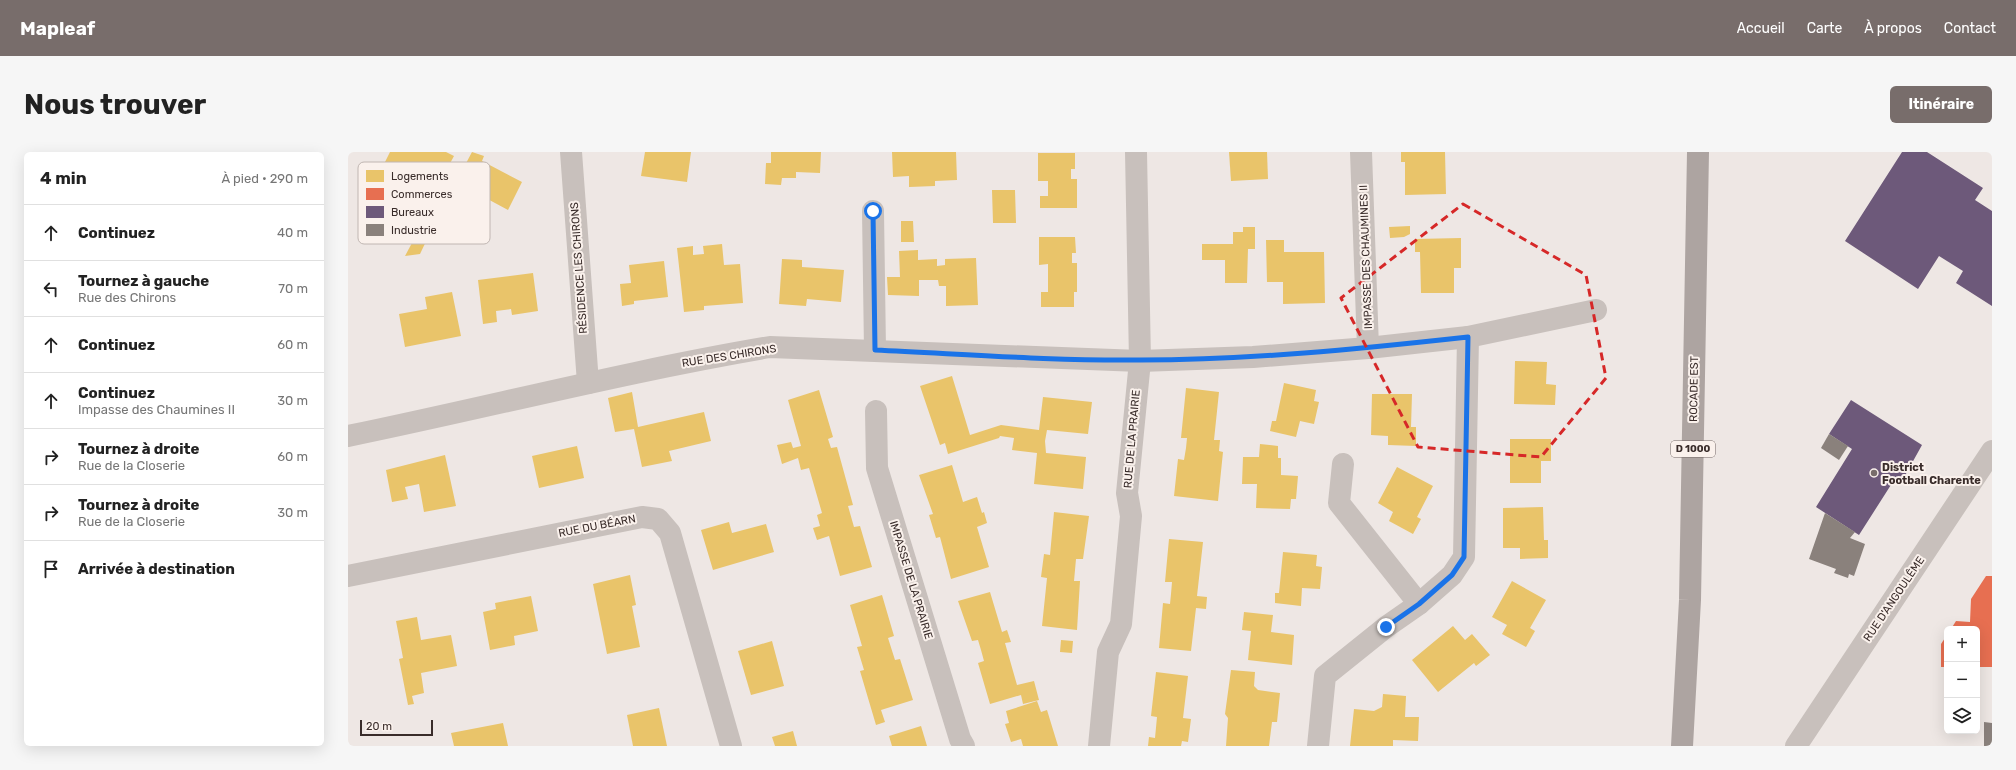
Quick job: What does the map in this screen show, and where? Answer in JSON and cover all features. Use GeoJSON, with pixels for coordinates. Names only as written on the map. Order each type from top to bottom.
{"type":"FeatureCollection","features":[{"type":"Feature","properties":{"kind":"main road","name":"ROCADE EST"},"geometry":{"type":"LineString","coordinates":[[1682,746],[1690,600],[1698,152]]}},
{"type":"Feature","properties":{"kind":"street","name":"RÉSIDENCE LES CHIRONS"},"geometry":{"type":"LineString","coordinates":[[571,152],[588,383]]}},
{"type":"Feature","properties":{"kind":"street","name":"RUE DE LA PRAIRIE"},"geometry":{"type":"LineString","coordinates":[[1098,746],[1108,652],[1121,624],[1131,516],[1127,493],[1140,360],[1136,152]]}},
{"type":"Feature","properties":{"kind":"street","name":"IMPASSE DES CHAUMINES II"},"geometry":{"type":"LineString","coordinates":[[1362,152],[1368,348]]}},
{"type":"Feature","properties":{"kind":"street"},"geometry":{"type":"LineString","coordinates":[[873,211],[875,350]]}},
{"type":"Feature","properties":{"kind":"street"},"geometry":{"type":"LineString","coordinates":[[1368,348],[1468,337],[1596,310]]}},
{"type":"Feature","properties":{"kind":"street"},"geometry":{"type":"LineString","coordinates":[[1318,746],[1325,676],[1386,627],[1419,604],[1452,575],[1464,557],[1468,337]]}},
{"type":"Feature","properties":{"kind":"street","name":"RUE DES CHIRONS"},"geometry":{"type":"LineString","coordinates":[[348,436],[588,383],[722,355],[770,347],[1140,360],[1253,357],[1368,348]]}},
{"type":"Feature","properties":{"kind":"street","name":"IMPASSE DE LA PRAIRIE"},"geometry":{"type":"LineString","coordinates":[[876,411],[877,468],[951,711],[960,739],[964,746]]}},
{"type":"Feature","properties":{"kind":"street","name":"RUE D'ANGOULÊME"},"geometry":{"type":"LineString","coordinates":[[1796,746],[1992,451]]}},
{"type":"Feature","properties":{"kind":"street"},"geometry":{"type":"LineString","coordinates":[[1343,464],[1339,503],[1419,604]]}},
{"type":"Feature","properties":{"kind":"street","name":"RUE DU BÉARN"},"geometry":{"type":"LineString","coordinates":[[348,576],[642,518],[658,519],[670,533],[731,746]]}},
{"type":"Feature","properties":{"kind":"highlighted area"},"geometry":{"type":"Polygon","coordinates":[[[1463,204],[1586,275],[1606,378],[1541,457],[1418,447],[1341,298],[1463,204]]]}},
{"type":"Feature","properties":{"kind":"building: Logements"},"geometry":{"type":"Polygon","coordinates":[[[390,152],[446,152],[454,156],[451,162],[385,162],[390,152]]]}},
{"type":"Feature","properties":{"kind":"building: Logements"},"geometry":{"type":"Polygon","coordinates":[[[472,152],[484,156],[482,161],[484,162],[467,162],[472,152]]]}},
{"type":"Feature","properties":{"kind":"building: Logements"},"geometry":{"type":"Polygon","coordinates":[[[645,152],[691,152],[687,182],[641,176],[645,152]]]}},
{"type":"Feature","properties":{"kind":"building: Logements"},"geometry":{"type":"Polygon","coordinates":[[[771,152],[821,152],[820,173],[796,172],[796,178],[782,178],[781,185],[765,184],[766,163],[771,163],[771,152]]]}},
{"type":"Feature","properties":{"kind":"building: Logements"},"geometry":{"type":"Polygon","coordinates":[[[892,152],[956,152],[957,180],[935,181],[935,186],[909,187],[909,176],[893,177],[892,152]]]}},
{"type":"Feature","properties":{"kind":"building: Logements"},"geometry":{"type":"Polygon","coordinates":[[[1229,152],[1267,152],[1268,179],[1231,181],[1229,152]]]}},
{"type":"Feature","properties":{"kind":"building: Logements"},"geometry":{"type":"Polygon","coordinates":[[[1401,152],[1445,152],[1446,194],[1405,195],[1405,162],[1401,162],[1401,152]]]}},
{"type":"Feature","properties":{"kind":"building: Logements"},"geometry":{"type":"Polygon","coordinates":[[[1038,153],[1075,153],[1075,169],[1071,169],[1071,179],[1077,179],[1077,208],[1040,208],[1040,196],[1048,196],[1048,181],[1038,181],[1038,153]]]}},
{"type":"Feature","properties":{"kind":"building: Logements"},"geometry":{"type":"Polygon","coordinates":[[[490,165],[522,182],[508,210],[490,200],[490,165]]]}},
{"type":"Feature","properties":{"kind":"building: Logements"},"geometry":{"type":"Polygon","coordinates":[[[992,190],[1015,190],[1016,223],[993,223],[992,190]]]}},
{"type":"Feature","properties":{"kind":"building: Logements"},"geometry":{"type":"Polygon","coordinates":[[[901,221],[913,221],[914,242],[901,242],[901,221]]]}},
{"type":"Feature","properties":{"kind":"building: Logements"},"geometry":{"type":"Polygon","coordinates":[[[1410,226],[1410,234],[1404,237],[1390,238],[1389,227],[1410,226]]]}},
{"type":"Feature","properties":{"kind":"building: Logements"},"geometry":{"type":"Polygon","coordinates":[[[1243,227],[1255,227],[1255,249],[1248,249],[1247,283],[1225,283],[1225,260],[1202,260],[1202,244],[1233,244],[1233,232],[1243,232],[1243,227]]]}},
{"type":"Feature","properties":{"kind":"building: Logements"},"geometry":{"type":"Polygon","coordinates":[[[1039,237],[1075,237],[1076,253],[1072,253],[1072,263],[1077,263],[1077,292],[1074,292],[1074,307],[1041,307],[1041,292],[1048,292],[1048,264],[1039,265],[1039,237]]]}},
{"type":"Feature","properties":{"kind":"building: Logements"},"geometry":{"type":"Polygon","coordinates":[[[1461,238],[1461,268],[1454,268],[1454,293],[1421,293],[1420,252],[1415,252],[1415,239],[1461,238]]]}},
{"type":"Feature","properties":{"kind":"building: Logements"},"geometry":{"type":"Polygon","coordinates":[[[1266,240],[1284,240],[1284,252],[1324,252],[1325,303],[1283,304],[1283,282],[1267,282],[1266,240]]]}},
{"type":"Feature","properties":{"kind":"building: Logements"},"geometry":{"type":"Polygon","coordinates":[[[411,244],[425,244],[420,254],[405,256],[411,244]]]}},
{"type":"Feature","properties":{"kind":"building: Logements"},"geometry":{"type":"Polygon","coordinates":[[[722,244],[724,265],[740,264],[743,303],[704,306],[704,310],[684,312],[677,248],[693,246],[693,255],[704,254],[703,246],[722,244]]]}},
{"type":"Feature","properties":{"kind":"building: Logements"},"geometry":{"type":"Polygon","coordinates":[[[918,250],[918,260],[937,259],[937,266],[945,265],[945,259],[976,258],[978,305],[946,306],[946,286],[939,286],[938,280],[919,280],[919,296],[888,295],[887,277],[900,277],[899,251],[918,250]]]}},
{"type":"Feature","properties":{"kind":"building: Logements"},"geometry":{"type":"Polygon","coordinates":[[[782,259],[802,260],[802,267],[844,270],[841,302],[807,299],[806,306],[779,304],[782,259]]]}},
{"type":"Feature","properties":{"kind":"building: Logements"},"geometry":{"type":"Polygon","coordinates":[[[664,261],[668,297],[634,301],[634,304],[622,306],[620,284],[631,283],[629,265],[664,261]]]}},
{"type":"Feature","properties":{"kind":"building: Logements"},"geometry":{"type":"Polygon","coordinates":[[[533,273],[538,311],[512,315],[511,309],[496,311],[497,322],[483,324],[478,280],[533,273]]]}},
{"type":"Feature","properties":{"kind":"building: Logements"},"geometry":{"type":"Polygon","coordinates":[[[452,292],[461,336],[405,347],[399,314],[427,309],[425,297],[452,292]]]}},
{"type":"Feature","properties":{"kind":"building: Logements"},"geometry":{"type":"Polygon","coordinates":[[[1515,361],[1547,362],[1546,384],[1556,385],[1555,405],[1514,404],[1515,361]]]}},
{"type":"Feature","properties":{"kind":"building: Logements"},"geometry":{"type":"Polygon","coordinates":[[[952,376],[970,435],[1001,425],[1039,430],[1043,397],[1092,402],[1088,434],[1047,430],[1045,441],[1046,453],[1086,457],[1083,489],[1034,484],[1037,453],[1012,450],[1014,438],[1000,436],[999,438],[948,454],[945,443],[940,445],[920,386],[952,376]]]}},
{"type":"Feature","properties":{"kind":"building: Logements"},"geometry":{"type":"Polygon","coordinates":[[[1284,383],[1316,390],[1314,401],[1319,402],[1314,424],[1300,421],[1296,437],[1270,431],[1272,421],[1276,421],[1284,383]]]}},
{"type":"Feature","properties":{"kind":"building: Logements"},"geometry":{"type":"Polygon","coordinates":[[[1186,388],[1219,392],[1214,440],[1220,440],[1219,451],[1223,452],[1218,501],[1174,496],[1178,459],[1184,460],[1186,448],[1187,438],[1181,438],[1186,388]]]}},
{"type":"Feature","properties":{"kind":"building: Logements"},"geometry":{"type":"Polygon","coordinates":[[[819,390],[833,437],[828,439],[831,448],[837,447],[853,505],[848,506],[854,527],[860,526],[872,567],[840,576],[829,536],[817,540],[813,528],[820,526],[817,515],[822,513],[809,468],[801,470],[798,458],[782,464],[777,445],[791,442],[793,448],[801,446],[788,400],[819,390]]]}},
{"type":"Feature","properties":{"kind":"building: Logements"},"geometry":{"type":"Polygon","coordinates":[[[632,392],[638,427],[704,412],[711,441],[669,451],[672,461],[642,467],[634,429],[615,432],[608,398],[632,392]]]}},
{"type":"Feature","properties":{"kind":"building: Logements"},"geometry":{"type":"Polygon","coordinates":[[[1372,394],[1412,394],[1411,427],[1416,427],[1416,446],[1388,445],[1388,436],[1371,435],[1372,394]]]}},
{"type":"Feature","properties":{"kind":"building: Logements"},"geometry":{"type":"Polygon","coordinates":[[[1510,439],[1551,439],[1551,461],[1541,461],[1541,483],[1510,483],[1510,439]]]}},
{"type":"Feature","properties":{"kind":"building: Logements"},"geometry":{"type":"Polygon","coordinates":[[[1260,444],[1278,446],[1278,458],[1281,458],[1281,475],[1298,476],[1296,499],[1291,499],[1290,509],[1256,508],[1257,484],[1242,484],[1243,457],[1259,457],[1260,444]]]}},
{"type":"Feature","properties":{"kind":"building: Logements"},"geometry":{"type":"Polygon","coordinates":[[[577,446],[584,478],[539,488],[532,456],[577,446]]]}},
{"type":"Feature","properties":{"kind":"building: Logements"},"geometry":{"type":"Polygon","coordinates":[[[445,455],[456,506],[424,512],[419,484],[405,487],[408,499],[392,502],[386,470],[445,455]]]}},
{"type":"Feature","properties":{"kind":"building: Logements"},"geometry":{"type":"Polygon","coordinates":[[[952,465],[963,502],[977,497],[982,513],[984,512],[987,523],[977,527],[989,567],[951,579],[940,537],[936,538],[929,515],[933,514],[919,475],[952,465]]]}},
{"type":"Feature","properties":{"kind":"building: Logements"},"geometry":{"type":"Polygon","coordinates":[[[1397,467],[1433,486],[1417,517],[1421,519],[1413,534],[1389,521],[1393,512],[1378,503],[1397,467]]]}},
{"type":"Feature","properties":{"kind":"building: Logements"},"geometry":{"type":"Polygon","coordinates":[[[1543,507],[1544,540],[1548,540],[1548,558],[1520,559],[1520,548],[1503,548],[1503,508],[1543,507]]]}},
{"type":"Feature","properties":{"kind":"building: Logements"},"geometry":{"type":"Polygon","coordinates":[[[1054,512],[1089,516],[1083,559],[1076,559],[1074,581],[1080,581],[1077,630],[1042,626],[1047,578],[1041,577],[1044,554],[1050,555],[1054,512]]]}},
{"type":"Feature","properties":{"kind":"building: Logements"},"geometry":{"type":"Polygon","coordinates":[[[729,522],[732,533],[766,524],[774,552],[713,570],[701,530],[729,522]]]}},
{"type":"Feature","properties":{"kind":"building: Logements"},"geometry":{"type":"Polygon","coordinates":[[[1169,539],[1203,542],[1197,596],[1207,597],[1206,609],[1196,608],[1191,651],[1159,648],[1163,603],[1170,604],[1171,594],[1172,582],[1165,582],[1169,539]]]}},
{"type":"Feature","properties":{"kind":"building: Logements"},"geometry":{"type":"Polygon","coordinates":[[[1283,552],[1317,555],[1316,566],[1322,567],[1320,589],[1302,588],[1301,606],[1275,603],[1275,593],[1279,593],[1283,552]]]}},
{"type":"Feature","properties":{"kind":"building: Logements"},"geometry":{"type":"Polygon","coordinates":[[[630,575],[636,605],[632,606],[640,647],[607,654],[593,584],[630,575]]]}},
{"type":"Feature","properties":{"kind":"building: Logements"},"geometry":{"type":"Polygon","coordinates":[[[1512,581],[1546,600],[1530,628],[1535,631],[1526,647],[1502,634],[1507,625],[1492,617],[1512,581]]]}},
{"type":"Feature","properties":{"kind":"building: Logements"},"geometry":{"type":"Polygon","coordinates":[[[990,592],[1002,632],[1007,630],[1011,642],[1005,643],[1017,685],[1034,681],[1039,700],[1023,704],[1021,695],[990,704],[978,663],[984,661],[978,640],[972,641],[958,601],[990,592]]]}},
{"type":"Feature","properties":{"kind":"building: Logements"},"geometry":{"type":"Polygon","coordinates":[[[882,595],[894,636],[888,638],[895,660],[900,659],[913,700],[881,710],[885,722],[876,725],[860,671],[864,670],[857,647],[862,646],[850,605],[882,595]]]}},
{"type":"Feature","properties":{"kind":"building: Logements"},"geometry":{"type":"Polygon","coordinates":[[[531,596],[538,631],[514,636],[515,645],[490,650],[483,612],[496,609],[495,603],[531,596]]]}},
{"type":"Feature","properties":{"kind":"building: Logements"},"geometry":{"type":"Polygon","coordinates":[[[1244,612],[1273,615],[1271,632],[1294,635],[1292,665],[1248,660],[1251,631],[1242,630],[1244,612]]]}},
{"type":"Feature","properties":{"kind":"building: Logements"},"geometry":{"type":"Polygon","coordinates":[[[417,617],[421,640],[451,635],[457,666],[421,673],[424,693],[412,696],[414,704],[408,705],[399,659],[403,658],[396,621],[417,617]]]}},
{"type":"Feature","properties":{"kind":"building: Logements"},"geometry":{"type":"Polygon","coordinates":[[[1453,626],[1465,640],[1472,634],[1490,655],[1476,666],[1474,663],[1438,692],[1412,660],[1453,626]]]}},
{"type":"Feature","properties":{"kind":"building: Logements"},"geometry":{"type":"Polygon","coordinates":[[[1061,640],[1073,641],[1072,653],[1060,652],[1061,640]]]}},
{"type":"Feature","properties":{"kind":"building: Logements"},"geometry":{"type":"Polygon","coordinates":[[[772,641],[784,686],[751,695],[738,651],[772,641]]]}},
{"type":"Feature","properties":{"kind":"building: Logements"},"geometry":{"type":"Polygon","coordinates":[[[1231,670],[1255,672],[1254,686],[1258,690],[1280,693],[1277,722],[1272,722],[1269,746],[1226,746],[1228,718],[1225,714],[1231,670]]]}},
{"type":"Feature","properties":{"kind":"building: Logements"},"geometry":{"type":"Polygon","coordinates":[[[1156,672],[1188,676],[1183,718],[1191,719],[1188,742],[1182,741],[1181,746],[1148,746],[1149,737],[1155,738],[1157,717],[1151,716],[1156,672]]]}},
{"type":"Feature","properties":{"kind":"building: Logements"},"geometry":{"type":"Polygon","coordinates":[[[1383,694],[1406,696],[1405,717],[1419,717],[1418,741],[1393,740],[1393,746],[1350,746],[1354,709],[1374,711],[1382,707],[1383,694]]]}},
{"type":"Feature","properties":{"kind":"building: Logements"},"geometry":{"type":"Polygon","coordinates":[[[1037,701],[1041,712],[1047,710],[1058,746],[1023,746],[1021,739],[1011,742],[1005,724],[1009,723],[1006,711],[1037,701]]]}},
{"type":"Feature","properties":{"kind":"building: Logements"},"geometry":{"type":"Polygon","coordinates":[[[659,708],[667,746],[633,746],[627,715],[659,708]]]}},
{"type":"Feature","properties":{"kind":"building: Logements"},"geometry":{"type":"Polygon","coordinates":[[[503,723],[508,746],[454,746],[451,733],[503,723]]]}},
{"type":"Feature","properties":{"kind":"building: Logements"},"geometry":{"type":"Polygon","coordinates":[[[921,726],[927,746],[892,746],[889,736],[921,726]]]}},
{"type":"Feature","properties":{"kind":"building: Logements"},"geometry":{"type":"Polygon","coordinates":[[[793,731],[797,746],[775,746],[772,737],[793,731]]]}},
{"type":"Feature","properties":{"kind":"building: Commerces"},"geometry":{"type":"Polygon","coordinates":[[[1986,576],[1992,576],[1992,667],[1980,667],[1980,626],[1953,626],[1956,621],[1970,622],[1971,599],[1986,576]]]}},
{"type":"Feature","properties":{"kind":"building: Commerces"},"geometry":{"type":"Polygon","coordinates":[[[1944,640],[1944,667],[1941,667],[1941,644],[1944,640]]]}},
{"type":"Feature","properties":{"kind":"building: Bureaux"},"geometry":{"type":"Polygon","coordinates":[[[1902,152],[1927,152],[1983,188],[1975,200],[1992,211],[1992,306],[1956,283],[1963,271],[1939,256],[1918,289],[1845,241],[1902,152]]]}},
{"type":"Feature","properties":{"kind":"building: Bureaux"},"geometry":{"type":"Polygon","coordinates":[[[1851,400],[1922,445],[1902,481],[1896,477],[1859,535],[1816,507],[1852,449],[1829,434],[1851,400]]]}},
{"type":"Feature","properties":{"kind":"building: Industrie"},"geometry":{"type":"Polygon","coordinates":[[[1829,434],[1848,446],[1839,460],[1821,448],[1829,434]]]}},
{"type":"Feature","properties":{"kind":"building: Industrie"},"geometry":{"type":"Polygon","coordinates":[[[1825,513],[1855,532],[1850,538],[1865,544],[1854,576],[1849,574],[1848,578],[1834,573],[1836,569],[1809,559],[1825,513]]]}},
{"type":"Feature","properties":{"kind":"building: Industrie"},"geometry":{"type":"Polygon","coordinates":[[[1984,722],[1992,723],[1992,746],[1984,746],[1984,722]]]}},
{"type":"Feature","properties":{"kind":"place","name":"District Football Charente"},"geometry":{"type":"Point","coordinates":[1874,473]}},
{"type":"Feature","properties":{"kind":"route"},"geometry":{"type":"LineString","coordinates":[[873,211],[875,350],[1140,360],[1253,357],[1368,348],[1468,337],[1464,557],[1452,575],[1419,604],[1386,627]]}}]}
